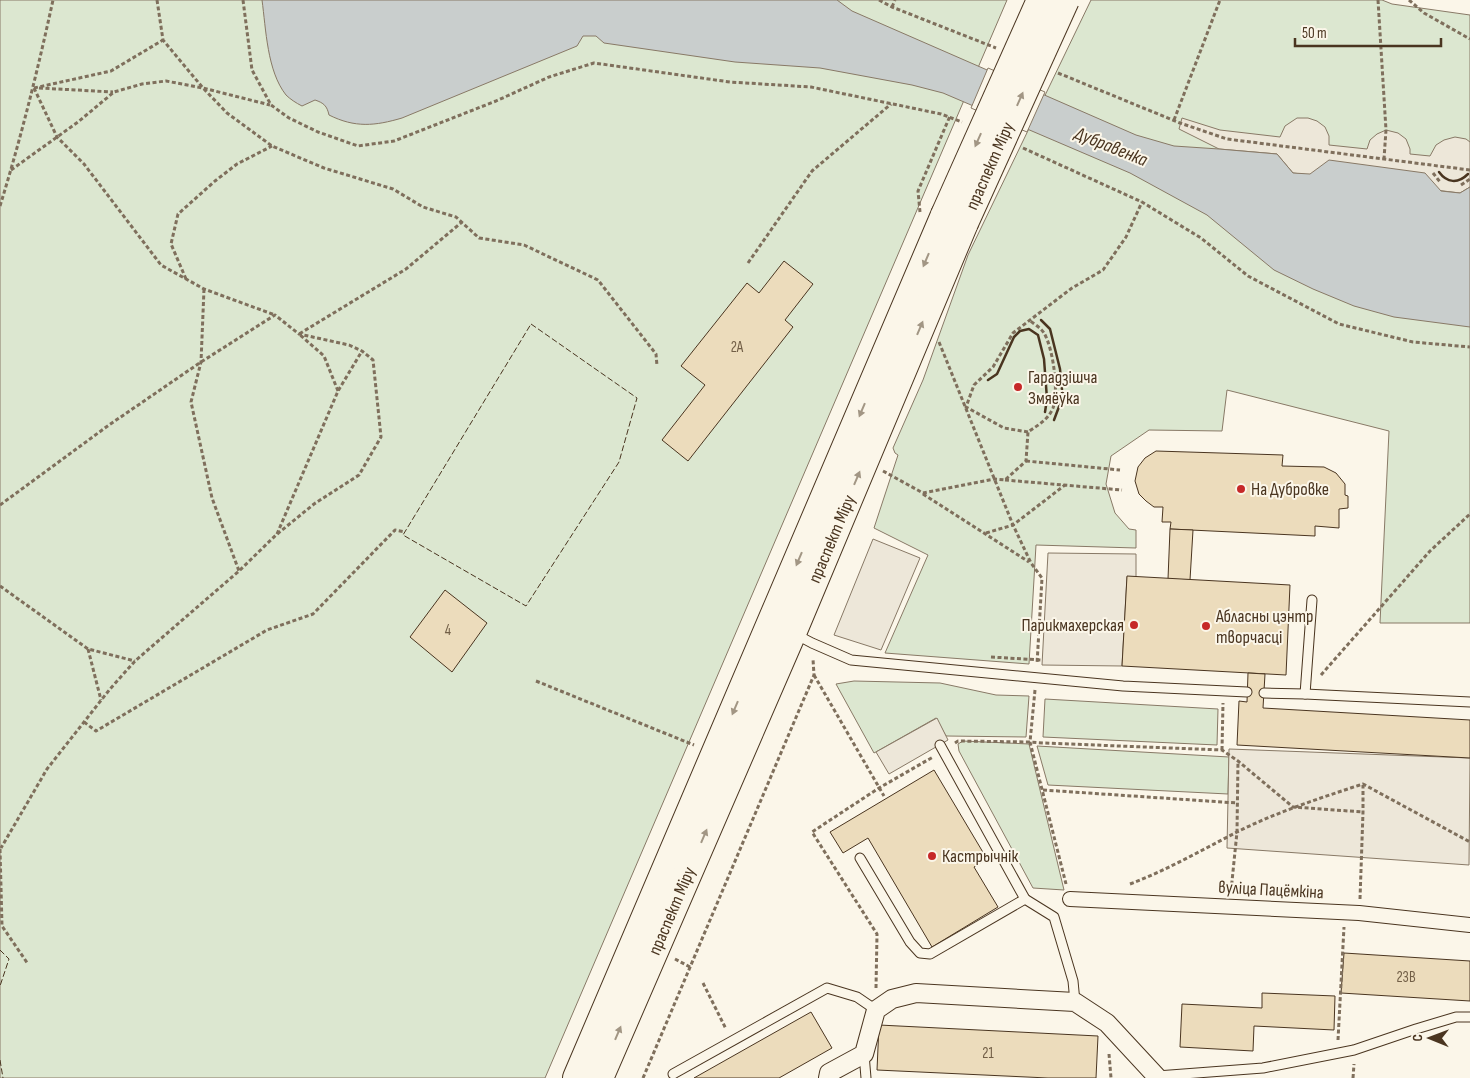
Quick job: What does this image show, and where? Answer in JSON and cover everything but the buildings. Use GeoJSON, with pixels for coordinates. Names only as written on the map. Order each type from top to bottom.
{"type":"FeatureCollection","features":[{"type":"Feature","properties":{"kind":"main road","name":"праспект Міру"},"geometry":{"type":"LineString","coordinates":[[577,1078],[943,218],[1041,0]]}},
{"type":"Feature","properties":{"kind":"main road","name":"праспект Міру"},"geometry":{"type":"LineString","coordinates":[[599,1078],[792,633],[943,218],[1065,0]]}},
{"type":"Feature","properties":{"kind":"street","name":"вуліца Пацёмкіна"},"geometry":{"type":"LineString","coordinates":[[1070,899],[1345,912],[1470,925]]}},
{"type":"Feature","properties":{"kind":"street"},"geometry":{"type":"LineString","coordinates":[[826,1076],[864,1054],[876,1010],[892,999],[916,994],[1075,1002],[1107,1023],[1157,1077]]}},
{"type":"Feature","properties":{"kind":"lane"},"geometry":{"type":"LineString","coordinates":[[1305,694],[1312,600]]}},
{"type":"Feature","properties":{"kind":"lane"},"geometry":{"type":"LineString","coordinates":[[792,633],[851,660],[1123,686],[1247,692]]}},
{"type":"Feature","properties":{"kind":"lane"},"geometry":{"type":"LineString","coordinates":[[1264,693],[1470,702]]}},
{"type":"Feature","properties":{"kind":"lane"},"geometry":{"type":"LineString","coordinates":[[940,745],[1025,899],[1054,917],[1073,981],[1075,1002]]}},
{"type":"Feature","properties":{"kind":"lane"},"geometry":{"type":"LineString","coordinates":[[860,858],[910,942],[920,953],[930,954],[1025,899]]}},
{"type":"Feature","properties":{"kind":"lane"},"geometry":{"type":"LineString","coordinates":[[673,1074],[827,988],[857,997],[876,1010]]}},
{"type":"Feature","properties":{"kind":"lane"},"geometry":{"type":"LineString","coordinates":[[1157,1077],[1263,1068],[1337,1054],[1456,1017],[1470,1017]]}},
{"type":"Feature","properties":{"kind":"lane"},"geometry":{"type":"LineString","coordinates":[[864,1054],[866,1078]]}},
{"type":"Feature","properties":{"kind":"path"},"geometry":{"type":"LineString","coordinates":[[0,206],[34,88],[53,0]]}},
{"type":"Feature","properties":{"kind":"path"},"geometry":{"type":"LineString","coordinates":[[157,0],[163,40],[202,88],[227,113],[272,146],[324,168],[394,189],[423,206],[456,217],[479,238],[524,245],[598,280],[656,354],[657,366]]}},
{"type":"Feature","properties":{"kind":"path"},"geometry":{"type":"LineString","coordinates":[[243,0],[252,70],[271,106]]}},
{"type":"Feature","properties":{"kind":"path"},"geometry":{"type":"LineString","coordinates":[[879,0],[892,7],[1004,51]]}},
{"type":"Feature","properties":{"kind":"path"},"geometry":{"type":"LineString","coordinates":[[892,7],[895,0]]}},
{"type":"Feature","properties":{"kind":"path"},"geometry":{"type":"LineString","coordinates":[[1174,120],[1220,0]]}},
{"type":"Feature","properties":{"kind":"path"},"geometry":{"type":"LineString","coordinates":[[1378,0],[1386,130],[1384,159]]}},
{"type":"Feature","properties":{"kind":"path"},"geometry":{"type":"LineString","coordinates":[[1409,0],[1424,13],[1470,39]]}},
{"type":"Feature","properties":{"kind":"path"},"geometry":{"type":"LineString","coordinates":[[34,88],[111,71],[163,40]]}},
{"type":"Feature","properties":{"kind":"path"},"geometry":{"type":"LineString","coordinates":[[34,88],[114,92],[142,84],[166,81],[202,88],[271,106],[289,118],[318,132],[358,146],[394,141],[496,101],[549,77],[594,63],[730,82],[811,87],[950,116],[967,124]]}},
{"type":"Feature","properties":{"kind":"path"},"geometry":{"type":"LineString","coordinates":[[1057,73],[1174,120],[1228,139],[1470,170]]}},
{"type":"Feature","properties":{"kind":"path"},"geometry":{"type":"LineString","coordinates":[[34,88],[57,137],[84,164],[161,265],[204,289],[276,315],[324,356],[338,391]]}},
{"type":"Feature","properties":{"kind":"path"},"geometry":{"type":"LineString","coordinates":[[11,170],[78,122],[114,92]]}},
{"type":"Feature","properties":{"kind":"path"},"geometry":{"type":"LineString","coordinates":[[748,263],[812,171],[891,104]]}},
{"type":"Feature","properties":{"kind":"path"},"geometry":{"type":"LineString","coordinates":[[943,218],[918,191],[950,116]]}},
{"type":"Feature","properties":{"kind":"path"},"geometry":{"type":"LineString","coordinates":[[186,279],[171,244],[178,214],[237,164],[272,146]]}},
{"type":"Feature","properties":{"kind":"path"},"geometry":{"type":"LineString","coordinates":[[1020,147],[1142,202],[1201,238],[1248,276],[1339,324],[1413,342],[1470,347]]}},
{"type":"Feature","properties":{"kind":"path"},"geometry":{"type":"LineString","coordinates":[[1433,172],[1440,182]]}},
{"type":"Feature","properties":{"kind":"path"},"geometry":{"type":"LineString","coordinates":[[1461,185],[1470,179]]}},
{"type":"Feature","properties":{"kind":"path"},"geometry":{"type":"LineString","coordinates":[[966,407],[974,385],[993,367],[1013,334],[1072,288],[1103,270],[1126,237],[1142,202]]}},
{"type":"Feature","properties":{"kind":"path"},"geometry":{"type":"LineString","coordinates":[[299,334],[406,269],[462,222]]}},
{"type":"Feature","properties":{"kind":"path"},"geometry":{"type":"LineString","coordinates":[[204,289],[201,362],[192,402],[212,498],[239,571]]}},
{"type":"Feature","properties":{"kind":"path"},"geometry":{"type":"LineString","coordinates":[[0,505],[109,424],[201,362],[276,315]]}},
{"type":"Feature","properties":{"kind":"path"},"geometry":{"type":"LineString","coordinates":[[966,407],[1004,428],[1028,432],[1045,420],[1052,408],[1055,394],[1050,347],[1043,331],[1029,320]]}},
{"type":"Feature","properties":{"kind":"path"},"geometry":{"type":"LineString","coordinates":[[28,964],[2,926],[0,849],[47,769],[101,700],[136,661],[239,571],[276,535],[314,504],[360,475],[381,437],[373,360],[362,351],[349,345],[299,334]]}},
{"type":"Feature","properties":{"kind":"path"},"geometry":{"type":"LineString","coordinates":[[938,341],[1013,525],[1031,564],[1046,583]]}},
{"type":"Feature","properties":{"kind":"path"},"geometry":{"type":"LineString","coordinates":[[276,535],[338,391],[362,351]]}},
{"type":"Feature","properties":{"kind":"path"},"geometry":{"type":"LineString","coordinates":[[1005,480],[1026,461],[1028,432]]}},
{"type":"Feature","properties":{"kind":"path"},"geometry":{"type":"LineString","coordinates":[[1026,461],[1120,470]]}},
{"type":"Feature","properties":{"kind":"path"},"geometry":{"type":"LineString","coordinates":[[878,468],[923,493],[1031,564]]}},
{"type":"Feature","properties":{"kind":"path"},"geometry":{"type":"LineString","coordinates":[[923,493],[994,479],[1122,490]]}},
{"type":"Feature","properties":{"kind":"path"},"geometry":{"type":"LineString","coordinates":[[985,533],[1013,525],[1065,485]]}},
{"type":"Feature","properties":{"kind":"path"},"geometry":{"type":"LineString","coordinates":[[1305,694],[1430,551],[1470,514]]}},
{"type":"Feature","properties":{"kind":"path"},"geometry":{"type":"LineString","coordinates":[[84,722],[96,731],[267,630],[313,614],[395,530],[405,532]]}},
{"type":"Feature","properties":{"kind":"path"},"geometry":{"type":"LineString","coordinates":[[1042,578],[1030,742],[1070,899]]}},
{"type":"Feature","properties":{"kind":"path"},"geometry":{"type":"LineString","coordinates":[[0,586],[88,649],[136,661]]}},
{"type":"Feature","properties":{"kind":"path"},"geometry":{"type":"LineString","coordinates":[[88,649],[101,700]]}},
{"type":"Feature","properties":{"kind":"path"},"geometry":{"type":"LineString","coordinates":[[1037,660],[1042,660]]}},
{"type":"Feature","properties":{"kind":"path"},"geometry":{"type":"LineString","coordinates":[[814,675],[884,796]]}},
{"type":"Feature","properties":{"kind":"path"},"geometry":{"type":"LineString","coordinates":[[536,681],[702,748]]}},
{"type":"Feature","properties":{"kind":"path"},"geometry":{"type":"LineString","coordinates":[[1222,750],[1224,691]]}},
{"type":"Feature","properties":{"kind":"path"},"geometry":{"type":"LineString","coordinates":[[1030,742],[1222,750],[1293,807],[1363,812]]}},
{"type":"Feature","properties":{"kind":"path"},"geometry":{"type":"LineString","coordinates":[[1230,907],[1237,832],[1238,761]]}},
{"type":"Feature","properties":{"kind":"path"},"geometry":{"type":"LineString","coordinates":[[1359,913],[1363,784]]}},
{"type":"Feature","properties":{"kind":"path"},"geometry":{"type":"LineString","coordinates":[[1123,887],[1157,874],[1237,832],[1293,807],[1363,784],[1470,842]]}},
{"type":"Feature","properties":{"kind":"path"},"geometry":{"type":"LineString","coordinates":[[1043,790],[1237,803]]}},
{"type":"Feature","properties":{"kind":"path"},"geometry":{"type":"LineString","coordinates":[[1337,1054],[1345,912]]}},
{"type":"Feature","properties":{"kind":"path"},"geometry":{"type":"LineString","coordinates":[[876,982],[877,934]]}},
{"type":"Feature","properties":{"kind":"path"},"geometry":{"type":"LineString","coordinates":[[676,959],[690,967]]}},
{"type":"Feature","properties":{"kind":"path"},"geometry":{"type":"LineString","coordinates":[[703,983],[732,1041]]}},
{"type":"Feature","properties":{"kind":"green space"},"geometry":{"type":"Polygon","coordinates":[[[0,0],[1007,0],[545,1078],[0,1078],[0,0]]]}},
{"type":"Feature","properties":{"kind":"green space"},"geometry":{"type":"Polygon","coordinates":[[[1091,0],[1382,0],[1392,4],[1470,15],[1470,623],[1380,623],[1389,431],[1227,390],[1222,431],[1149,430],[1111,456],[1106,484],[1115,513],[1129,529],[1136,530],[1136,548],[1036,545],[1029,664],[885,653],[928,555],[874,528],[898,455],[893,448],[923,380],[968,255],[1091,0]]]}},
{"type":"Feature","properties":{"kind":"green space"},"geometry":{"type":"Polygon","coordinates":[[[854,681],[940,683],[996,695],[1029,696],[1026,737],[946,736],[936,718],[874,753],[836,684],[854,681]]]}},
{"type":"Feature","properties":{"kind":"green space"},"geometry":{"type":"Polygon","coordinates":[[[1045,699],[1218,709],[1217,745],[1043,737],[1045,699]]]}},
{"type":"Feature","properties":{"kind":"green space"},"geometry":{"type":"Polygon","coordinates":[[[963,741],[1029,744],[1064,890],[1033,888],[959,751],[958,744],[963,741]]]}},
{"type":"Feature","properties":{"kind":"green space"},"geometry":{"type":"Polygon","coordinates":[[[1037,746],[1229,757],[1228,794],[1048,785],[1037,746]]]}},
{"type":"Feature","properties":{"kind":"shaded area"},"geometry":{"type":"Polygon","coordinates":[[[1182,118],[1220,130],[1280,137],[1285,126],[1297,118],[1308,118],[1317,121],[1325,127],[1329,136],[1329,145],[1367,149],[1370,140],[1386,130],[1398,133],[1406,139],[1410,154],[1430,156],[1436,145],[1444,140],[1455,137],[1466,139],[1470,142],[1470,187],[1460,193],[1293,173],[1277,154],[1219,149],[1179,129],[1182,118]]]}},
{"type":"Feature","properties":{"kind":"shaded area"},"geometry":{"type":"Polygon","coordinates":[[[873,539],[920,558],[881,650],[834,635],[873,539]]]}},
{"type":"Feature","properties":{"kind":"shaded area"},"geometry":{"type":"Polygon","coordinates":[[[1048,553],[1136,554],[1136,577],[1127,577],[1122,666],[1042,665],[1048,553]]]}},
{"type":"Feature","properties":{"kind":"shaded area"},"geometry":{"type":"Polygon","coordinates":[[[937,718],[948,740],[889,774],[876,752],[937,718]]]}},
{"type":"Feature","properties":{"kind":"shaded area"},"geometry":{"type":"Polygon","coordinates":[[[1229,749],[1470,758],[1469,865],[1227,848],[1229,749]]]}},
{"type":"Feature","properties":{"kind":"water","name":"Дубравенка"},"geometry":{"type":"Polygon","coordinates":[[[262,0],[837,0],[852,11],[1136,135],[1174,146],[1277,154],[1293,173],[1310,174],[1329,160],[1425,173],[1441,191],[1460,193],[1470,187],[1470,327],[1394,317],[1354,306],[1274,270],[1207,215],[1130,173],[943,93],[912,85],[820,68],[735,62],[604,43],[596,36],[583,36],[577,46],[402,118],[374,124],[348,122],[329,115],[325,105],[318,101],[315,100],[302,106],[286,95],[271,62],[262,0]]]}},
{"type":"Feature","properties":{"kind":"pier"},"geometry":{"type":"Polygon","coordinates":[[[988,68],[1045,92],[1027,132],[971,108],[988,68]]]}},
{"type":"Feature","properties":{"kind":"fence"},"geometry":{"type":"LineString","coordinates":[[531,324],[637,398],[619,462],[526,606],[403,535],[531,324]]}},
{"type":"Feature","properties":{"kind":"fence"},"geometry":{"type":"LineString","coordinates":[[0,950],[9,959],[0,986]]}},
{"type":"Feature","properties":{"kind":"fence"},"geometry":{"type":"LineString","coordinates":[[0,1060],[3,1078]]}},
{"type":"Feature","properties":{"kind":"wall"},"geometry":{"type":"LineString","coordinates":[[1439,172],[1445,178],[1453,181],[1457,181],[1468,174]]}},
{"type":"Feature","properties":{"kind":"wall"},"geometry":{"type":"LineString","coordinates":[[1041,320],[1050,329],[1060,369],[1062,390],[1060,404],[1054,420]]}},
{"type":"Feature","properties":{"kind":"wall"},"geometry":{"type":"LineString","coordinates":[[988,380],[997,374],[1014,337],[1020,331],[1029,329],[1038,335],[1044,359],[1047,399],[1045,412]]}},
{"type":"Feature","properties":{"kind":"place","name":"Гарадзішча Змяёўка"},"geometry":{"type":"Point","coordinates":[1018,387]}},
{"type":"Feature","properties":{"kind":"place","name":"На Дубровке"},"geometry":{"type":"Point","coordinates":[1241,489]}},
{"type":"Feature","properties":{"kind":"place","name":"Парикмахерская"},"geometry":{"type":"Point","coordinates":[1134,625]}},
{"type":"Feature","properties":{"kind":"place","name":"Абласны цэнтр творчасці"},"geometry":{"type":"Point","coordinates":[1206,626]}},
{"type":"Feature","properties":{"kind":"place","name":"Кастрычнік"},"geometry":{"type":"Point","coordinates":[932,856]}}]}
